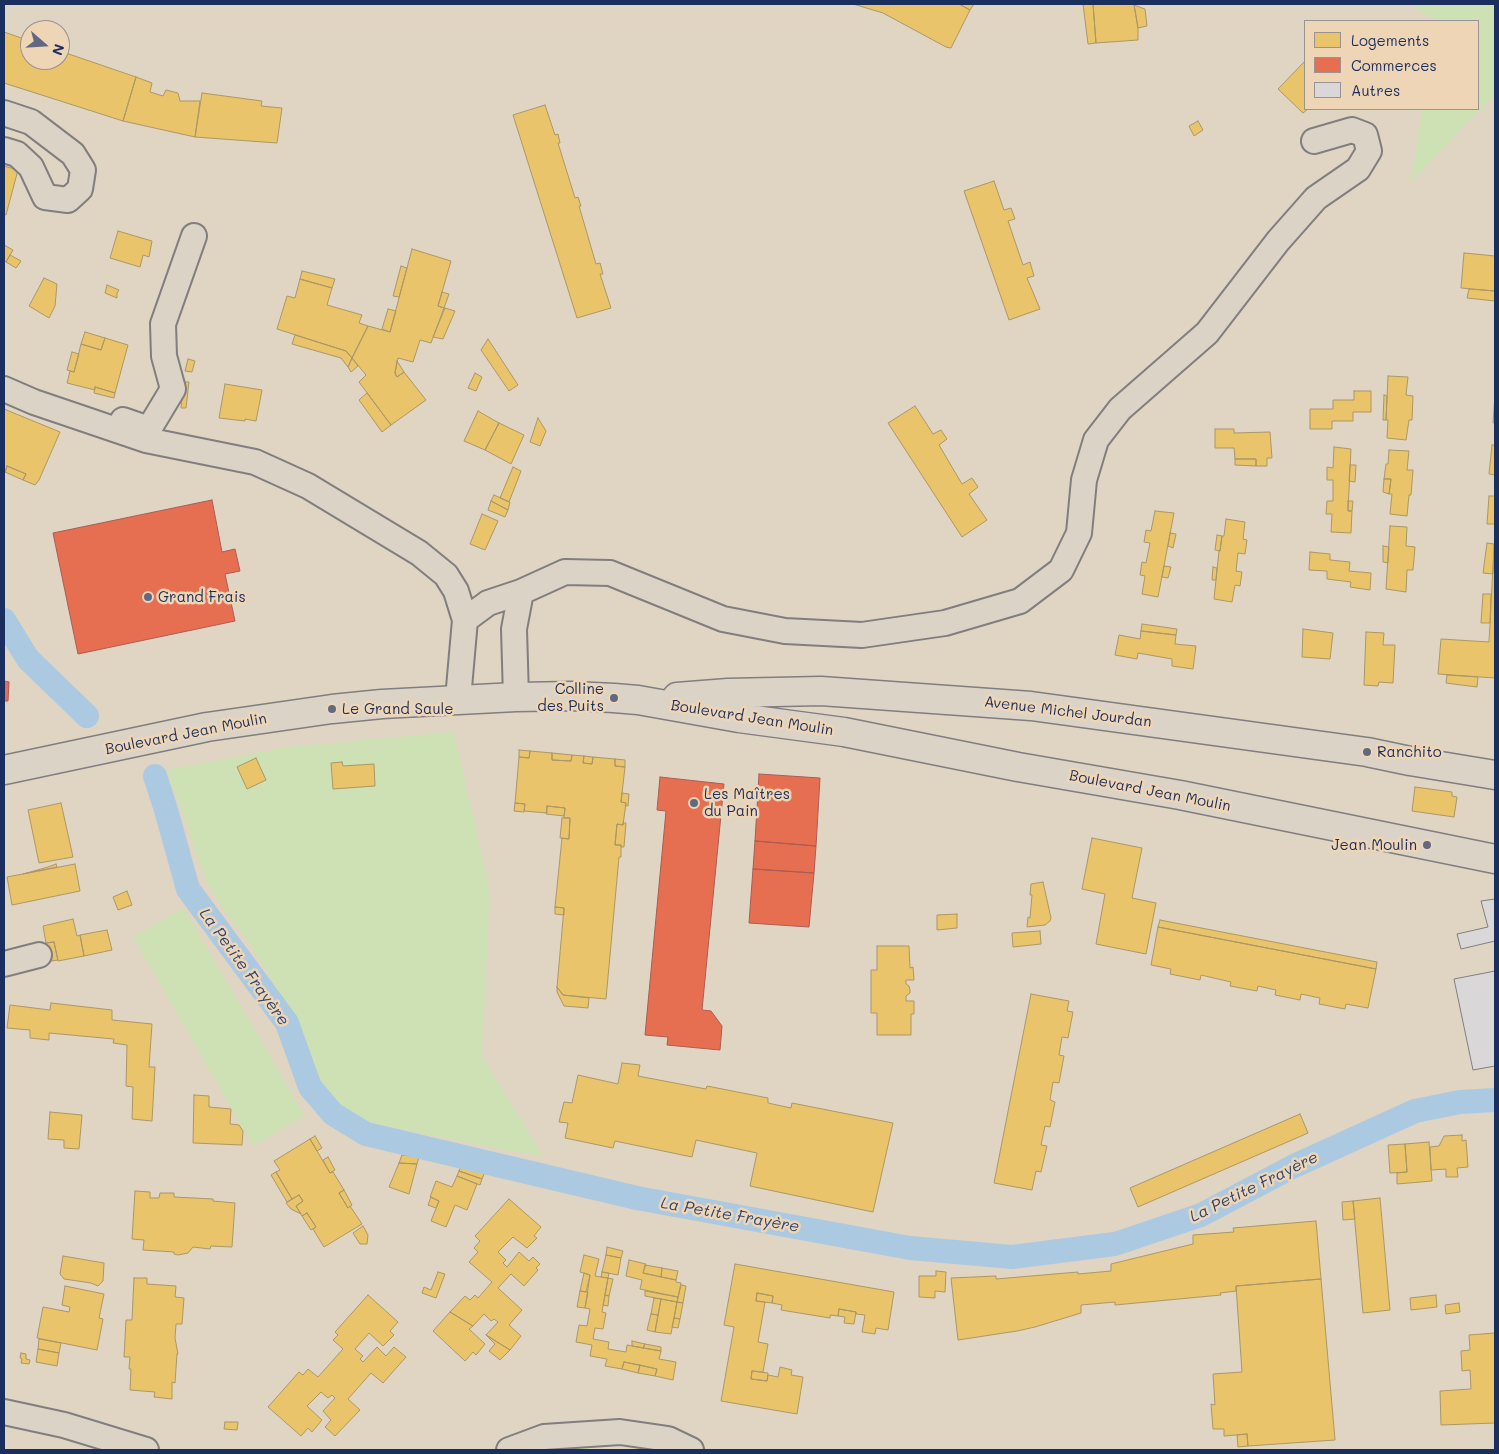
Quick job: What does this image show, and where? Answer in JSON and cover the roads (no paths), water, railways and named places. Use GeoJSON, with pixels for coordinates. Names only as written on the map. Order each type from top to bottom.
{"type":"FeatureCollection","features":[{"type":"Feature","properties":{"kind":"main road","name":"Avenue Michel Jourdan"},"geometry":{"type":"LineString","coordinates":[[638,700],[728,693],[821,691],[1031,706],[1367,752],[1495,775]]}},
{"type":"Feature","properties":{"kind":"main road","name":"Boulevard Jean Moulin"},"geometry":{"type":"LineString","coordinates":[[4,770],[207,726],[332,709],[458,699],[573,696],[638,700],[739,718],[844,732],[1018,767],[1180,795],[1495,859]]}},
{"type":"Feature","properties":{"kind":"street"},"geometry":{"type":"LineString","coordinates":[[4,113],[31,122],[74,154],[83,170],[80,189],[68,200],[45,197],[31,167],[17,154],[4,150]]}},
{"type":"Feature","properties":{"kind":"street"},"geometry":{"type":"LineString","coordinates":[[465,620],[488,603],[521,592],[565,572],[610,573],[723,619],[785,631],[862,635],[945,622],[1020,601],[1060,570],[1079,533],[1084,480],[1096,440],[1120,409],[1207,333],[1284,234],[1316,198],[1358,169],[1369,152],[1365,135],[1352,130],[1314,141]]}},
{"type":"Feature","properties":{"kind":"street"},"geometry":{"type":"LineString","coordinates":[[34,402],[58,397],[149,429],[173,389],[164,356],[162,324],[194,236]]}},
{"type":"Feature","properties":{"kind":"street"},"geometry":{"type":"LineString","coordinates":[[4,389],[34,402],[146,440],[255,462],[308,486],[419,553],[446,575],[456,591],[465,620],[458,699]]}},
{"type":"Feature","properties":{"kind":"street"},"geometry":{"type":"LineString","coordinates":[[516,697],[514,629],[521,592]]}},
{"type":"Feature","properties":{"kind":"street"},"geometry":{"type":"LineString","coordinates":[[4,964],[39,955]]}},
{"type":"Feature","properties":{"kind":"street"},"geometry":{"type":"LineString","coordinates":[[4,1412],[64,1425],[146,1450]]}},
{"type":"Feature","properties":{"kind":"street"},"geometry":{"type":"LineString","coordinates":[[510,1450],[544,1437],[620,1432],[668,1439],[691,1450]]}},
{"type":"Feature","properties":{"kind":"waterway","name":"La Petite Frayère"},"geometry":{"type":"LineString","coordinates":[[4,620],[28,659],[87,716]]}},
{"type":"Feature","properties":{"kind":"waterway","name":"La Petite Frayère"},"geometry":{"type":"LineString","coordinates":[[155,776],[188,889],[287,1023],[310,1087],[333,1114],[366,1134],[637,1198],[910,1248],[1012,1257],[1115,1244],[1201,1215],[1292,1167],[1415,1111],[1460,1102],[1495,1100]]}},
{"type":"Feature","properties":{"kind":"place","name":"Grand Frais"},"geometry":{"type":"Point","coordinates":[148,597]}},
{"type":"Feature","properties":{"kind":"place","name":"Colline des Puits"},"geometry":{"type":"Point","coordinates":[614,698]}},
{"type":"Feature","properties":{"kind":"place","name":"Le Grand Saule"},"geometry":{"type":"Point","coordinates":[332,709]}},
{"type":"Feature","properties":{"kind":"place","name":"Ranchito"},"geometry":{"type":"Point","coordinates":[1367,752]}},
{"type":"Feature","properties":{"kind":"place","name":"Les Maîtres du Pain"},"geometry":{"type":"Point","coordinates":[694,803]}},
{"type":"Feature","properties":{"kind":"place","name":"Jean Moulin"},"geometry":{"type":"Point","coordinates":[1427,845]}}]}
